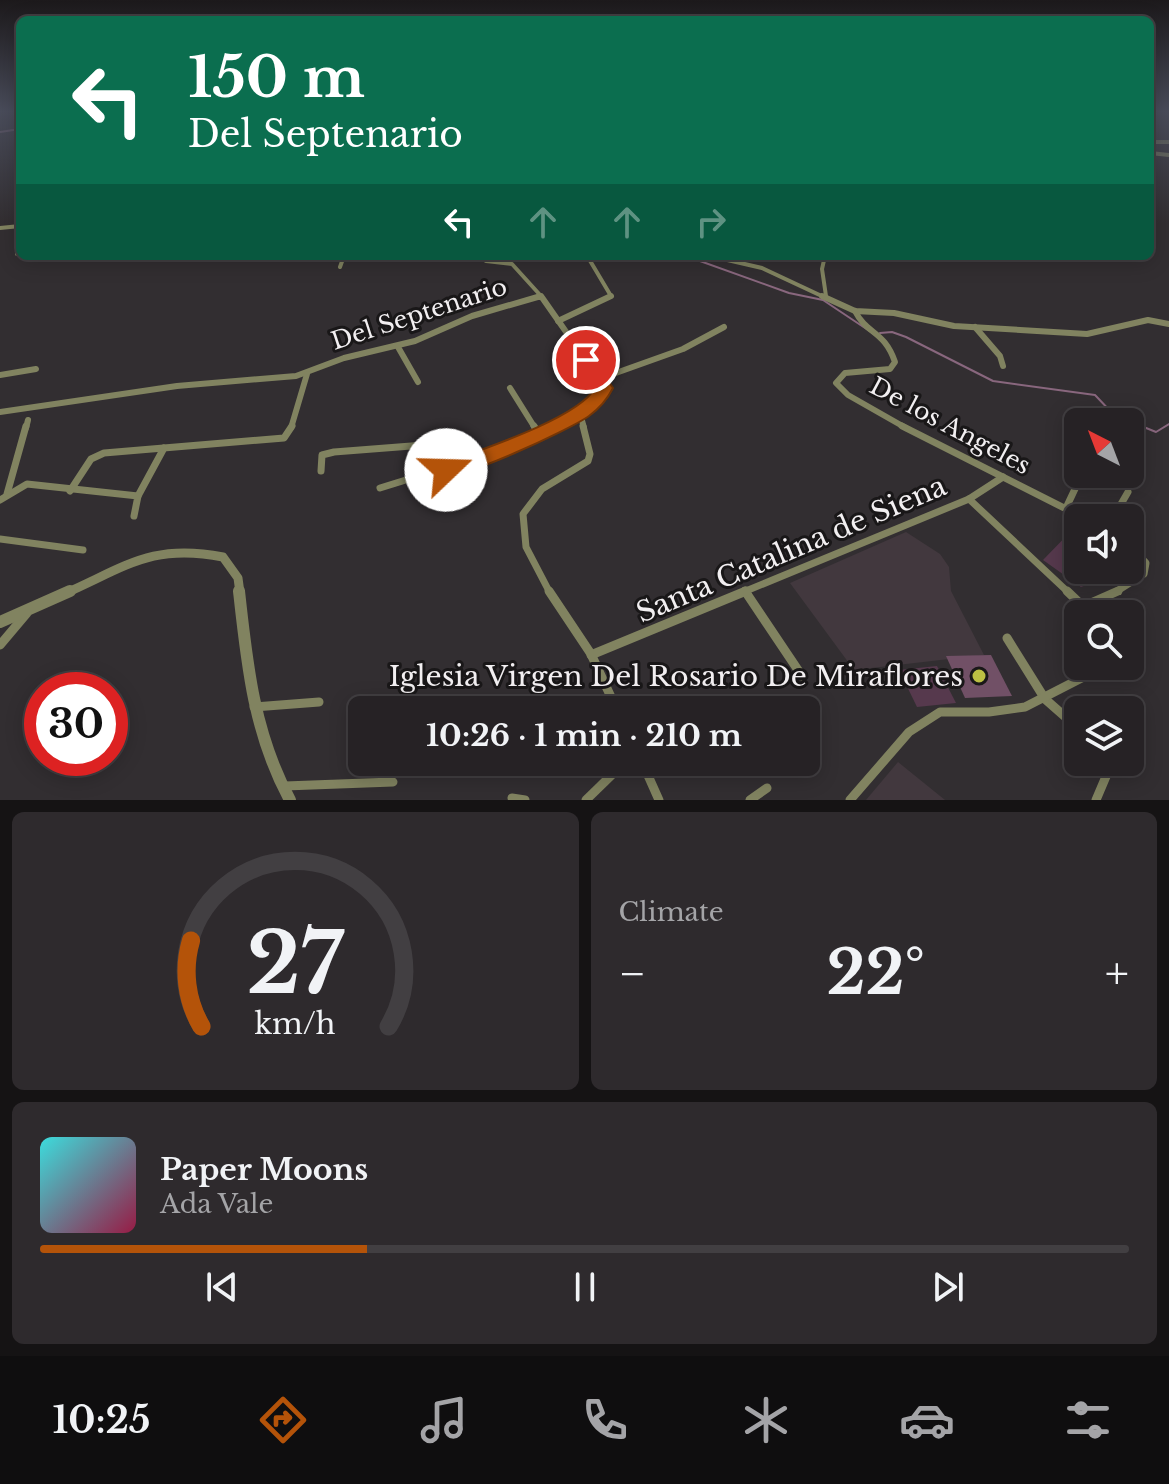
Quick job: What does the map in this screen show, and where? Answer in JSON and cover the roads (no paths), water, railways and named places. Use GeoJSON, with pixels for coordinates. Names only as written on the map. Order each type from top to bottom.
{"type":"FeatureCollection","features":[{"type":"Feature","properties":{"kind":"street"},"geometry":{"type":"LineString","coordinates":[[340,267],[343,260]]}},
{"type":"Feature","properties":{"kind":"street"},"geometry":{"type":"LineString","coordinates":[[486,261],[494,260]]}},
{"type":"Feature","properties":{"kind":"street"},"geometry":{"type":"LineString","coordinates":[[504,260],[517,265],[541,296]]}},
{"type":"Feature","properties":{"kind":"street"},"geometry":{"type":"LineString","coordinates":[[558,321],[611,296],[590,260]]}},
{"type":"Feature","properties":{"kind":"street"},"geometry":{"type":"LineString","coordinates":[[727,260],[762,268],[855,311],[894,313],[975,327],[1087,334],[1148,320],[1169,324]]}},
{"type":"Feature","properties":{"kind":"street"},"geometry":{"type":"LineString","coordinates":[[824,260],[822,269],[826,296]]}},
{"type":"Feature","properties":{"kind":"street","name":"Del Septenario"},"geometry":{"type":"LineString","coordinates":[[0,412],[177,386],[307,374],[344,358],[398,347],[472,316],[541,296],[599,379]]}},
{"type":"Feature","properties":{"kind":"street","name":"De los Angeles"},"geometry":{"type":"LineString","coordinates":[[855,311],[866,326],[888,342],[895,362],[890,369],[849,371],[838,377],[836,383],[848,395],[900,425],[1064,507]]}},
{"type":"Feature","properties":{"kind":"street"},"geometry":{"type":"LineString","coordinates":[[380,488],[446,470],[539,434],[580,413],[604,393],[599,379],[683,349],[724,327]]}},
{"type":"Feature","properties":{"kind":"street"},"geometry":{"type":"LineString","coordinates":[[975,327],[1000,356],[1003,366]]}},
{"type":"Feature","properties":{"kind":"street"},"geometry":{"type":"LineString","coordinates":[[398,347],[418,382]]}},
{"type":"Feature","properties":{"kind":"street"},"geometry":{"type":"LineString","coordinates":[[0,375],[36,369]]}},
{"type":"Feature","properties":{"kind":"street"},"geometry":{"type":"LineString","coordinates":[[70,491],[95,455],[284,438],[295,421],[296,403],[307,374]]}},
{"type":"Feature","properties":{"kind":"street"},"geometry":{"type":"LineString","coordinates":[[510,388],[539,434]]}},
{"type":"Feature","properties":{"kind":"street"},"geometry":{"type":"LineString","coordinates":[[580,413],[590,454],[588,461],[540,488],[523,514],[520,535],[535,566],[591,655],[610,696]]}},
{"type":"Feature","properties":{"kind":"street"},"geometry":{"type":"LineString","coordinates":[[4,497],[28,420]]}},
{"type":"Feature","properties":{"kind":"street"},"geometry":{"type":"LineString","coordinates":[[321,471],[322,455],[334,452],[437,444],[480,457]]}},
{"type":"Feature","properties":{"kind":"street"},"geometry":{"type":"LineString","coordinates":[[134,516],[138,496],[164,448]]}},
{"type":"Feature","properties":{"kind":"street","name":"Santa Catalina de Siena"},"geometry":{"type":"LineString","coordinates":[[591,655],[969,499],[1003,477]]}},
{"type":"Feature","properties":{"kind":"street"},"geometry":{"type":"LineString","coordinates":[[4,497],[27,484],[138,496]]}},
{"type":"Feature","properties":{"kind":"street"},"geometry":{"type":"LineString","coordinates":[[1121,504],[1128,492]]}},
{"type":"Feature","properties":{"kind":"street"},"geometry":{"type":"LineString","coordinates":[[969,499],[1078,600]]}},
{"type":"Feature","properties":{"kind":"street"},"geometry":{"type":"LineString","coordinates":[[0,539],[83,550]]}},
{"type":"Feature","properties":{"kind":"street"},"geometry":{"type":"LineString","coordinates":[[0,622],[156,553],[188,550],[223,557],[238,578],[260,736],[290,800]]}},
{"type":"Feature","properties":{"kind":"street"},"geometry":{"type":"LineString","coordinates":[[1098,600],[1132,584]]}},
{"type":"Feature","properties":{"kind":"street"},"geometry":{"type":"LineString","coordinates":[[745,591],[802,676]]}},
{"type":"Feature","properties":{"kind":"street"},"geometry":{"type":"LineString","coordinates":[[0,645],[32,607]]}},
{"type":"Feature","properties":{"kind":"street"},"geometry":{"type":"LineString","coordinates":[[1007,638],[1045,699],[1064,716]]}},
{"type":"Feature","properties":{"kind":"street"},"geometry":{"type":"LineString","coordinates":[[850,800],[909,732],[940,712],[989,712],[1025,707],[1080,680]]}},
{"type":"Feature","properties":{"kind":"street"},"geometry":{"type":"LineString","coordinates":[[254,707],[319,702]]}},
{"type":"Feature","properties":{"kind":"street"},"geometry":{"type":"LineString","coordinates":[[586,800],[608,776]]}},
{"type":"Feature","properties":{"kind":"street"},"geometry":{"type":"LineString","coordinates":[[648,776],[659,800]]}},
{"type":"Feature","properties":{"kind":"street"},"geometry":{"type":"LineString","coordinates":[[1096,800],[1106,776]]}},
{"type":"Feature","properties":{"kind":"street"},"geometry":{"type":"LineString","coordinates":[[281,786],[393,782]]}},
{"type":"Feature","properties":{"kind":"street"},"geometry":{"type":"LineString","coordinates":[[750,800],[767,788]]}},
{"type":"Feature","properties":{"kind":"street"},"geometry":{"type":"LineString","coordinates":[[512,798],[525,800]]}},
{"type":"Feature","properties":{"kind":"waterway"},"geometry":{"type":"LineString","coordinates":[[697,260],[789,293],[823,300],[874,334]]}},
{"type":"Feature","properties":{"kind":"waterway"},"geometry":{"type":"LineString","coordinates":[[880,333],[892,332],[906,337],[993,381],[1095,395],[1114,415],[1156,432],[1169,424]]}},
{"type":"Feature","properties":{"kind":"place","name":"Iglesia Virgen Del Rosario De Miraflores"},"geometry":{"type":"Point","coordinates":[979,676]}}]}
